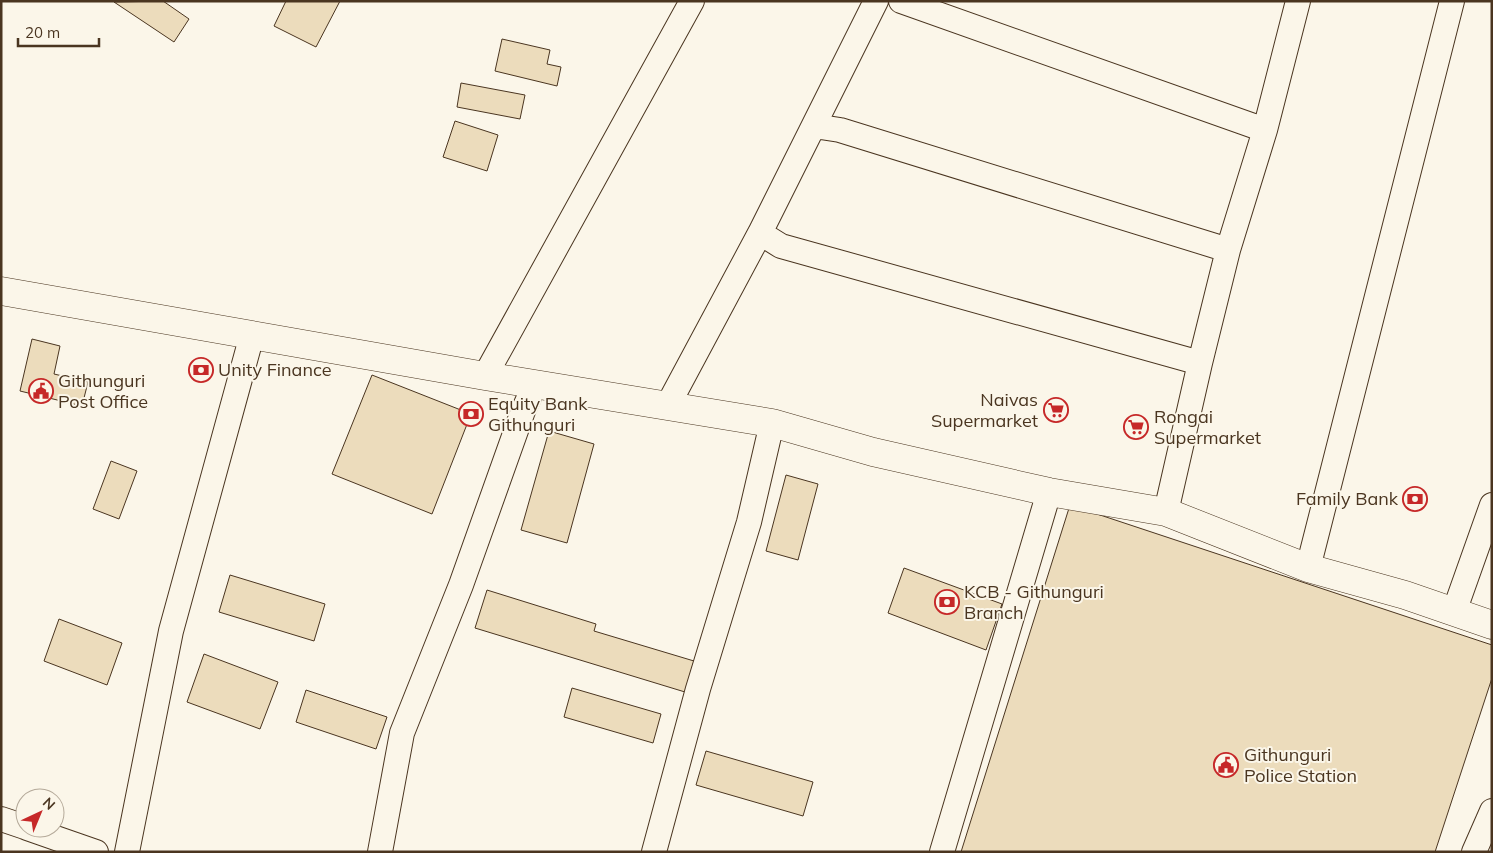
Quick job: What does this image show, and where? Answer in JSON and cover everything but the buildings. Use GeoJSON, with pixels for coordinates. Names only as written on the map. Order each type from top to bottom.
{"type":"FeatureCollection","features":[{"type":"Feature","properties":{"kind":"main road"},"geometry":{"type":"LineString","coordinates":[[1,290],[485,376],[668,405],[772,424],[873,452],[1049,492],[1166,512],[1308,568],[1405,595],[1492,624]]}},
{"type":"Feature","properties":{"kind":"street"},"geometry":{"type":"LineString","coordinates":[[485,376],[692,1]]}},
{"type":"Feature","properties":{"kind":"street"},"geometry":{"type":"LineString","coordinates":[[668,405],[760,234],[876,1]]}},
{"type":"Feature","properties":{"kind":"street"},"geometry":{"type":"LineString","coordinates":[[901,1],[1265,130]]}},
{"type":"Feature","properties":{"kind":"street"},"geometry":{"type":"LineString","coordinates":[[1166,512],[1228,250],[1265,130],[1298,1]]}},
{"type":"Feature","properties":{"kind":"street"},"geometry":{"type":"LineString","coordinates":[[1308,568],[1452,1]]}},
{"type":"Feature","properties":{"kind":"street"},"geometry":{"type":"LineString","coordinates":[[814,126],[840,130],[1228,250]]}},
{"type":"Feature","properties":{"kind":"street"},"geometry":{"type":"LineString","coordinates":[[760,234],[781,246],[1200,363]]}},
{"type":"Feature","properties":{"kind":"street"},"geometry":{"type":"LineString","coordinates":[[127,852],[171,631],[252,335]]}},
{"type":"Feature","properties":{"kind":"street"},"geometry":{"type":"LineString","coordinates":[[380,852],[402,733],[461,585],[523,411],[535,384]]}},
{"type":"Feature","properties":{"kind":"street"},"geometry":{"type":"LineString","coordinates":[[654,852],[698,689],[749,522],[772,424]]}},
{"type":"Feature","properties":{"kind":"street"},"geometry":{"type":"LineString","coordinates":[[942,852],[1049,492]]}},
{"type":"Feature","properties":{"kind":"street"},"geometry":{"type":"LineString","coordinates":[[1454,612],[1492,504]]}},
{"type":"Feature","properties":{"kind":"street"},"geometry":{"type":"LineString","coordinates":[[1474,852],[1492,811]]}},
{"type":"Feature","properties":{"kind":"street"},"geometry":{"type":"LineString","coordinates":[[1,819],[15,824]]}},
{"type":"Feature","properties":{"kind":"street"},"geometry":{"type":"LineString","coordinates":[[55,838],[96,852]]}},
{"type":"Feature","properties":{"kind":"place","name":"Unity Finance"},"geometry":{"type":"Point","coordinates":[201,370]}},
{"type":"Feature","properties":{"kind":"place","name":"Githunguri Post Office"},"geometry":{"type":"Point","coordinates":[41,391]}},
{"type":"Feature","properties":{"kind":"place","name":"Naivas Supermarket"},"geometry":{"type":"Point","coordinates":[1056,410]}},
{"type":"Feature","properties":{"kind":"place","name":"Equity Bank Githunguri"},"geometry":{"type":"Point","coordinates":[471,414]}},
{"type":"Feature","properties":{"kind":"place","name":"Rongai Supermarket"},"geometry":{"type":"Point","coordinates":[1136,427]}},
{"type":"Feature","properties":{"kind":"place","name":"Family Bank"},"geometry":{"type":"Point","coordinates":[1415,499]}},
{"type":"Feature","properties":{"kind":"place","name":"KCB - Githunguri Branch"},"geometry":{"type":"Point","coordinates":[947,602]}},
{"type":"Feature","properties":{"kind":"place","name":"Githunguri Police Station"},"geometry":{"type":"Point","coordinates":[1226,765]}}]}
